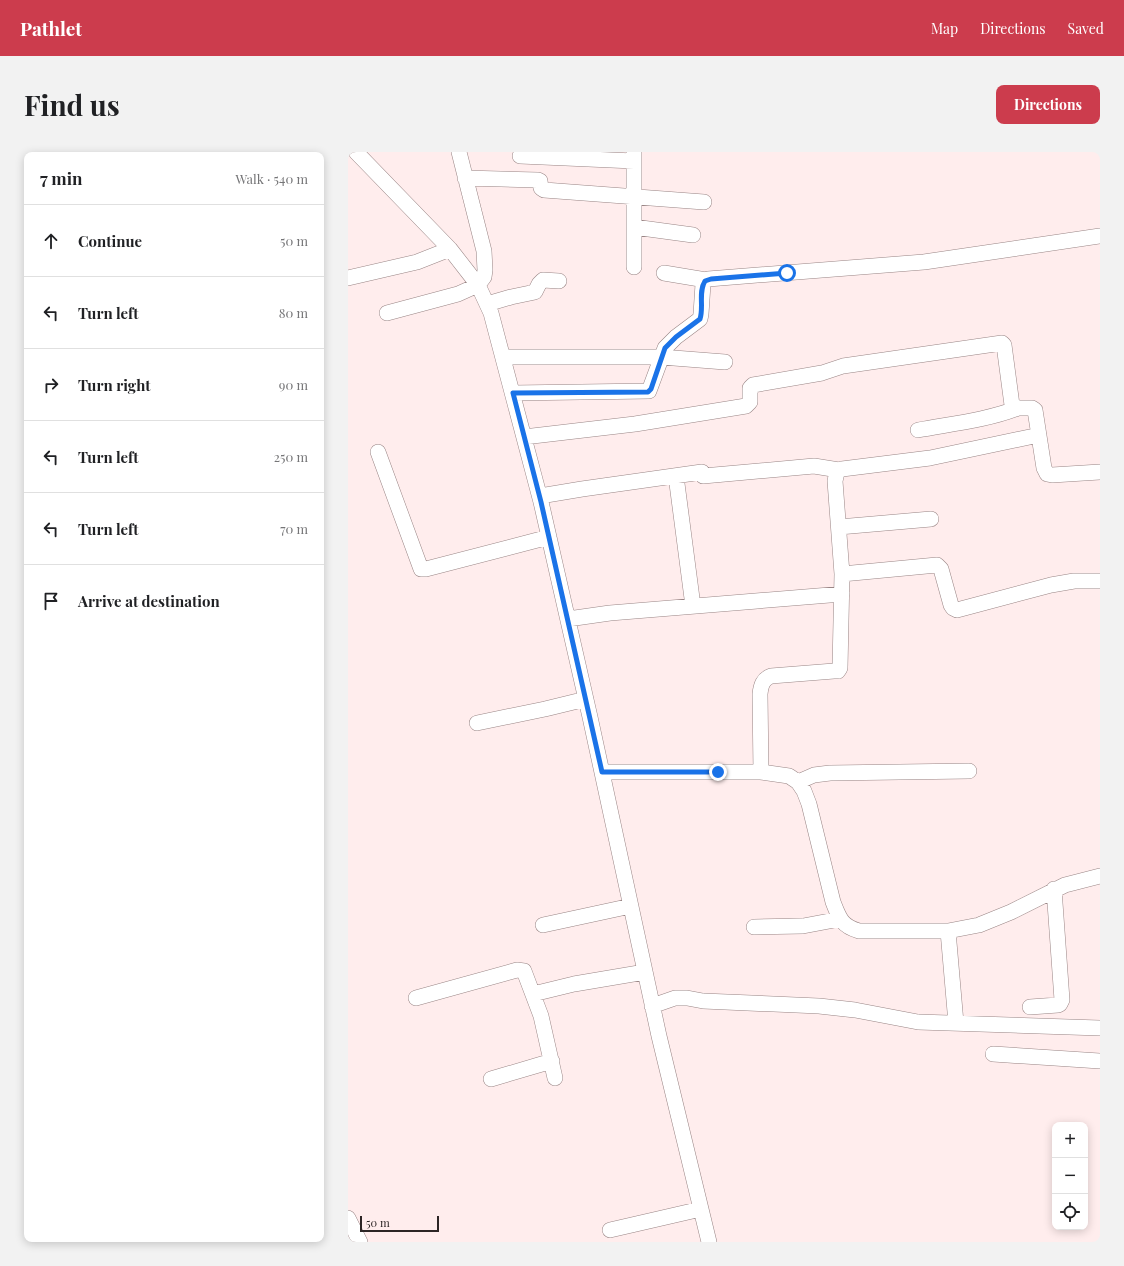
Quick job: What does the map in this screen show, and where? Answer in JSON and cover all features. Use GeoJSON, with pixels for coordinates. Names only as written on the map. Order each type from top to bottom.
{"type":"FeatureCollection","features":[{"type":"Feature","properties":{"kind":"street"},"geometry":{"type":"LineString","coordinates":[[356,152],[450,249],[478,285],[491,313],[540,496],[586,699],[652,1006],[709,1242]]}},
{"type":"Feature","properties":{"kind":"street"},"geometry":{"type":"LineString","coordinates":[[387,313],[447,298],[478,285],[484,277],[484,251],[459,152]]}},
{"type":"Feature","properties":{"kind":"street"},"geometry":{"type":"LineString","coordinates":[[520,156],[634,157],[634,267]]}},
{"type":"Feature","properties":{"kind":"street"},"geometry":{"type":"LineString","coordinates":[[465,178],[539,180],[541,188],[544,190],[704,202]]}},
{"type":"Feature","properties":{"kind":"street"},"geometry":{"type":"LineString","coordinates":[[634,227],[693,235]]}},
{"type":"Feature","properties":{"kind":"street"},"geometry":{"type":"LineString","coordinates":[[664,274],[706,280],[924,262],[1100,236]]}},
{"type":"Feature","properties":{"kind":"street"},"geometry":{"type":"LineString","coordinates":[[348,278],[417,262],[450,249]]}},
{"type":"Feature","properties":{"kind":"street"},"geometry":{"type":"LineString","coordinates":[[513,393],[648,392],[651,389],[665,348],[669,343],[700,319],[703,284],[706,280]]}},
{"type":"Feature","properties":{"kind":"street"},"geometry":{"type":"LineString","coordinates":[[488,304],[535,292],[541,281],[559,281]]}},
{"type":"Feature","properties":{"kind":"street"},"geometry":{"type":"LineString","coordinates":[[524,437],[635,424],[746,406],[750,402],[750,388],[753,385],[822,373],[843,366],[1000,343],[1003,343],[1004,345],[1012,402],[1014,406],[1018,408]]}},
{"type":"Feature","properties":{"kind":"street"},"geometry":{"type":"LineString","coordinates":[[503,357],[661,357],[725,362]]}},
{"type":"Feature","properties":{"kind":"street"},"geometry":{"type":"LineString","coordinates":[[918,430],[992,416],[1018,408],[1030,407],[1034,409],[1044,468],[1047,474],[1100,472]]}},
{"type":"Feature","properties":{"kind":"street"},"geometry":{"type":"LineString","coordinates":[[540,496],[676,476],[814,466],[839,470],[930,458],[1039,435]]}},
{"type":"Feature","properties":{"kind":"street"},"geometry":{"type":"LineString","coordinates":[[378,452],[421,569],[426,569],[549,537]]}},
{"type":"Feature","properties":{"kind":"street"},"geometry":{"type":"LineString","coordinates":[[761,772],[760,694],[763,682],[766,678],[771,676],[838,670],[841,665],[842,574],[835,477],[839,470]]}},
{"type":"Feature","properties":{"kind":"street"},"geometry":{"type":"LineString","coordinates":[[676,476],[692,606]]}},
{"type":"Feature","properties":{"kind":"street"},"geometry":{"type":"LineString","coordinates":[[839,527],[931,519]]}},
{"type":"Feature","properties":{"kind":"street"},"geometry":{"type":"LineString","coordinates":[[842,574],[937,565],[941,569],[951,605],[957,610],[1051,585],[1074,581],[1100,581]]}},
{"type":"Feature","properties":{"kind":"street"},"geometry":{"type":"LineString","coordinates":[[568,619],[610,613],[842,594]]}},
{"type":"Feature","properties":{"kind":"street"},"geometry":{"type":"LineString","coordinates":[[477,723],[552,708],[586,699]]}},
{"type":"Feature","properties":{"kind":"street"},"geometry":{"type":"LineString","coordinates":[[798,782],[814,775],[830,773],[969,771]]}},
{"type":"Feature","properties":{"kind":"street"},"geometry":{"type":"LineString","coordinates":[[602,772],[761,772],[789,776],[798,782],[804,791],[809,804],[833,902],[840,919],[851,929],[859,931],[948,931],[979,925],[1011,912],[1054,889],[1100,876]]}},
{"type":"Feature","properties":{"kind":"street"},"geometry":{"type":"LineString","coordinates":[[1030,1007],[1060,1004],[1062,1000],[1054,889]]}},
{"type":"Feature","properties":{"kind":"street"},"geometry":{"type":"LineString","coordinates":[[543,925],[631,906]]}},
{"type":"Feature","properties":{"kind":"street"},"geometry":{"type":"LineString","coordinates":[[754,927],[803,926],[840,919]]}},
{"type":"Feature","properties":{"kind":"street"},"geometry":{"type":"LineString","coordinates":[[948,931],[956,1023]]}},
{"type":"Feature","properties":{"kind":"street"},"geometry":{"type":"LineString","coordinates":[[416,998],[520,970],[524,971],[541,1016],[555,1078]]}},
{"type":"Feature","properties":{"kind":"street"},"geometry":{"type":"LineString","coordinates":[[533,994],[574,984],[645,972]]}},
{"type":"Feature","properties":{"kind":"street"},"geometry":{"type":"LineString","coordinates":[[652,1006],[675,998],[687,998],[703,1001],[819,1006],[855,1010],[905,1021],[1100,1028]]}},
{"type":"Feature","properties":{"kind":"street"},"geometry":{"type":"LineString","coordinates":[[993,1054],[1100,1061]]}},
{"type":"Feature","properties":{"kind":"street"},"geometry":{"type":"LineString","coordinates":[[491,1079],[552,1061]]}},
{"type":"Feature","properties":{"kind":"street"},"geometry":{"type":"LineString","coordinates":[[610,1230],[701,1209]]}},
{"type":"Feature","properties":{"kind":"street"},"geometry":{"type":"LineString","coordinates":[[348,1218],[360,1242]]}},
{"type":"Feature","properties":{"kind":"route"},"geometry":{"type":"LineString","coordinates":[[718,772],[602,772],[541,502],[513,393],[648,392],[651,389],[662,353],[665,348],[676,337],[700,319],[703,282],[711,279],[787,273]]}}]}
